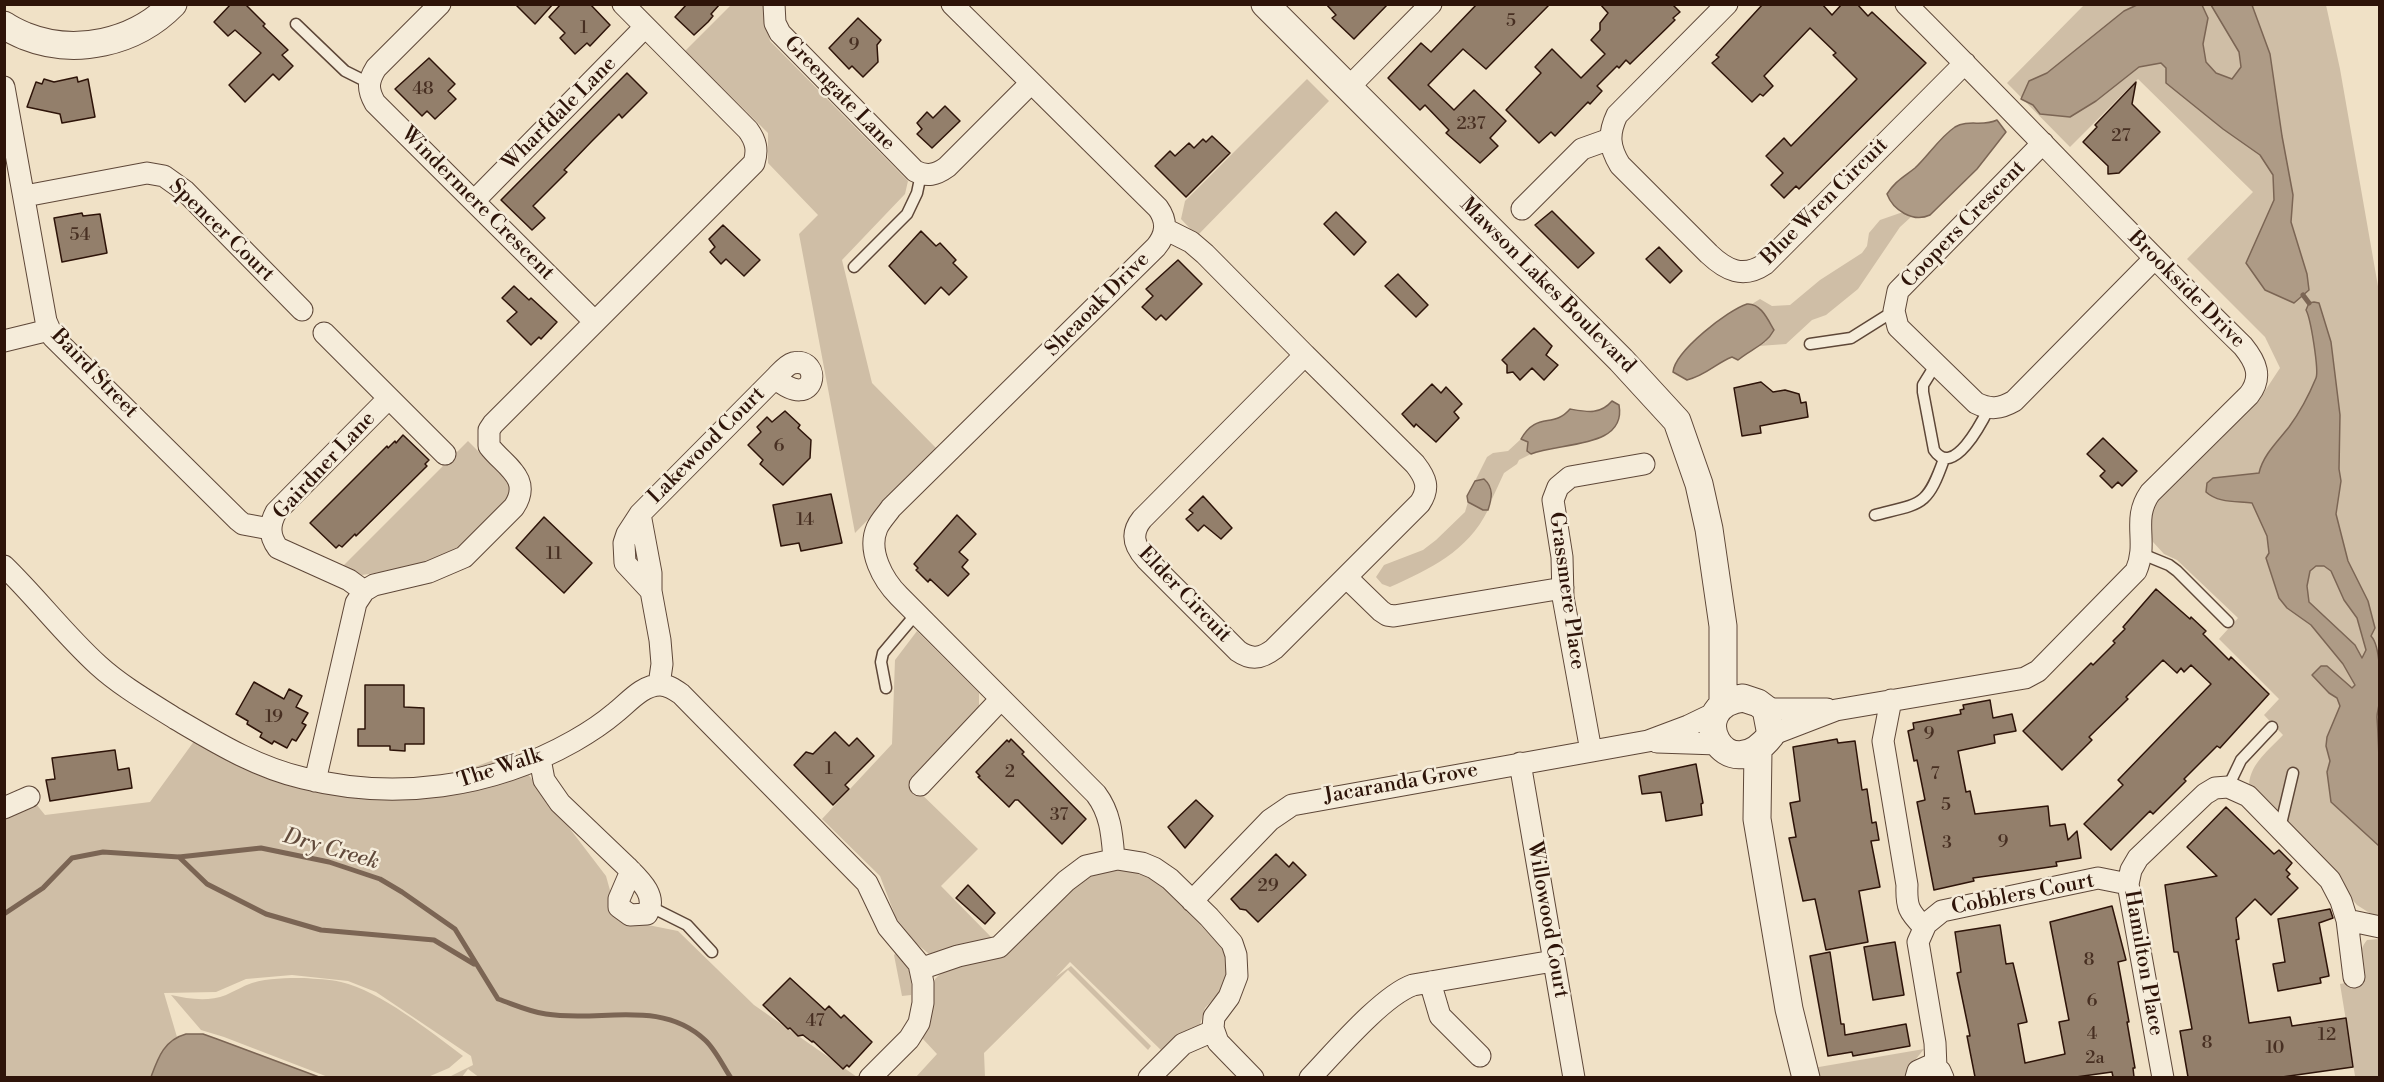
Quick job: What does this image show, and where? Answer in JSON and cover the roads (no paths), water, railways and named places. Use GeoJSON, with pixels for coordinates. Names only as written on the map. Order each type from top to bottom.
{"type":"FeatureCollection","features":[{"type":"Feature","properties":{"kind":"street"},"geometry":{"type":"LineString","coordinates":[[4,25],[45,43],[75,46],[102,44],[133,33],[173,4]]}},
{"type":"Feature","properties":{"kind":"street"},"geometry":{"type":"LineString","coordinates":[[369,83],[376,68],[440,4]]}},
{"type":"Feature","properties":{"kind":"street"},"geometry":{"type":"LineString","coordinates":[[315,781],[356,603],[364,591],[374,585],[429,572],[464,557],[514,507],[521,489],[518,478],[489,446],[489,430],[749,170],[756,155],[754,138],[748,130],[622,4]]}},
{"type":"Feature","properties":{"kind":"street","name":"Greengate Lane"},"geometry":{"type":"LineString","coordinates":[[774,4],[775,23],[780,33],[843,100],[921,174]]}},
{"type":"Feature","properties":{"kind":"street"},"geometry":{"type":"LineString","coordinates":[[952,4],[1158,208],[1164,218],[1165,229]]}},
{"type":"Feature","properties":{"kind":"street","name":"Mawson Lakes Boulevard"},"geometry":{"type":"LineString","coordinates":[[1265,4],[1636,375],[1677,421],[1699,484],[1709,529],[1723,626],[1738,706]]}},
{"type":"Feature","properties":{"kind":"street"},"geometry":{"type":"LineString","coordinates":[[1348,88],[1431,4]]}},
{"type":"Feature","properties":{"kind":"street"},"geometry":{"type":"LineString","coordinates":[[1522,209],[1582,149],[1610,139],[1611,127],[1617,115],[1727,4]]}},
{"type":"Feature","properties":{"kind":"street","name":"Brookside Drive"},"geometry":{"type":"LineString","coordinates":[[1906,4],[2001,99],[2154,259],[2243,346],[2253,359],[2258,374],[2249,395],[2145,500],[2140,518],[2142,554]]}},
{"type":"Feature","properties":{"kind":"street","name":"Wharfdale Lane"},"geometry":{"type":"LineString","coordinates":[[474,201],[645,27]]}},
{"type":"Feature","properties":{"kind":"street","name":"Blue Wren Circuit"},"geometry":{"type":"LineString","coordinates":[[1610,139],[1613,154],[1620,165],[1720,264],[1732,271],[1743,273],[1757,269],[1770,260],[1965,63]]}},
{"type":"Feature","properties":{"kind":"street","name":"Windermere Crescent"},"geometry":{"type":"LineString","coordinates":[[369,83],[370,95],[375,103],[595,322]]}},
{"type":"Feature","properties":{"kind":"street"},"geometry":{"type":"LineString","coordinates":[[921,174],[939,173],[947,167],[1031,83]]}},
{"type":"Feature","properties":{"kind":"street","name":"Baird Street"},"geometry":{"type":"LineString","coordinates":[[4,87],[49,330],[59,344],[238,520],[243,524],[270,529]]}},
{"type":"Feature","properties":{"kind":"street","name":"Coopers Crescent"},"geometry":{"type":"LineString","coordinates":[[1989,408],[1976,403],[1898,327],[1894,311],[1898,291],[2036,136]]}},
{"type":"Feature","properties":{"kind":"street","name":"Spencer Court"},"geometry":{"type":"LineString","coordinates":[[25,196],[147,173],[164,176],[184,191],[302,310]]}},
{"type":"Feature","properties":{"kind":"street","name":"Elder Circuit"},"geometry":{"type":"LineString","coordinates":[[1165,229],[1191,242],[1204,254],[1305,354],[1415,464],[1425,478],[1427,486],[1426,495],[1420,503],[1274,650],[1264,656],[1251,658],[1238,651],[1146,560],[1134,544],[1137,525],[1305,354]]}},
{"type":"Feature","properties":{"kind":"street","name":"Sheaoak Drive"},"geometry":{"type":"LineString","coordinates":[[1114,859],[1110,822],[1103,803],[890,586],[879,570],[875,546],[877,528],[891,508],[1156,248],[1162,240],[1165,229]]}},
{"type":"Feature","properties":{"kind":"street"},"geometry":{"type":"LineString","coordinates":[[1989,408],[2005,406],[2014,401],[2154,259]]}},
{"type":"Feature","properties":{"kind":"street"},"geometry":{"type":"LineString","coordinates":[[4,341],[49,330]]}},
{"type":"Feature","properties":{"kind":"street","name":"Gairdner Lane"},"geometry":{"type":"LineString","coordinates":[[324,333],[445,454]]}},
{"type":"Feature","properties":{"kind":"street","name":"Lakewood Court"},"geometry":{"type":"LineString","coordinates":[[659,685],[661,652],[651,591],[651,573],[640,514],[774,378]]}},
{"type":"Feature","properties":{"kind":"street","name":"Gairdner Lane"},"geometry":{"type":"LineString","coordinates":[[364,591],[349,580],[278,548],[270,529],[276,512],[389,398]]}},
{"type":"Feature","properties":{"kind":"street","name":"Grassmere Place"},"geometry":{"type":"LineString","coordinates":[[1591,751],[1563,588],[1562,557],[1553,500],[1558,487],[1570,477],[1644,464]]}},
{"type":"Feature","properties":{"kind":"street"},"geometry":{"type":"LineString","coordinates":[[1836,710],[1738,706],[1712,729],[1745,746],[1836,710],[2025,678],[2032,675],[2055,655],[2130,579],[2136,571],[2142,554]]}},
{"type":"Feature","properties":{"kind":"street","name":"The Walk"},"geometry":{"type":"LineString","coordinates":[[4,566],[78,645],[113,678],[150,703],[238,754],[278,771],[315,781],[385,790],[436,788],[504,772],[540,759],[597,726],[646,689],[659,685]]}},
{"type":"Feature","properties":{"kind":"street"},"geometry":{"type":"LineString","coordinates":[[1347,577],[1381,611],[1394,616],[1563,588]]}},
{"type":"Feature","properties":{"kind":"street"},"geometry":{"type":"LineString","coordinates":[[659,685],[672,688],[681,694],[856,871],[873,894],[888,927],[914,957],[920,969],[923,1004],[919,1023],[909,1039],[870,1077]]}},
{"type":"Feature","properties":{"kind":"street"},"geometry":{"type":"LineString","coordinates":[[920,785],[1001,699]]}},
{"type":"Feature","properties":{"kind":"street"},"geometry":{"type":"LineString","coordinates":[[1891,700],[1883,741],[1907,885],[1921,901],[1930,920]]}},
{"type":"Feature","properties":{"kind":"street"},"geometry":{"type":"LineString","coordinates":[[1861,705],[1883,741]]}},
{"type":"Feature","properties":{"kind":"street"},"geometry":{"type":"LineString","coordinates":[[1738,706],[1789,1009],[1806,1077]]}},
{"type":"Feature","properties":{"kind":"street","name":"Jacaranda Grove"},"geometry":{"type":"LineString","coordinates":[[1192,901],[1270,820],[1292,805],[1648,741],[1738,706]]}},
{"type":"Feature","properties":{"kind":"street","name":"Jacaranda Grove"},"geometry":{"type":"LineString","coordinates":[[1648,741],[1745,746]]}},
{"type":"Feature","properties":{"kind":"street"},"geometry":{"type":"LineString","coordinates":[[540,759],[544,780],[560,803],[631,872],[647,890],[651,898],[651,907],[647,914],[630,915],[619,907],[619,899],[631,872]]}},
{"type":"Feature","properties":{"kind":"street","name":"Willowood Court"},"geometry":{"type":"LineString","coordinates":[[1520,763],[1574,1077]]}},
{"type":"Feature","properties":{"kind":"street"},"geometry":{"type":"LineString","coordinates":[[2228,787],[2248,796],[2330,880],[2348,920],[2354,977]]}},
{"type":"Feature","properties":{"kind":"street","name":"Hamilton Place"},"geometry":{"type":"LineString","coordinates":[[2163,1077],[2128,884],[2131,870],[2138,858],[2205,794],[2215,788],[2228,787]]}},
{"type":"Feature","properties":{"kind":"street"},"geometry":{"type":"LineString","coordinates":[[4,808],[29,797]]}},
{"type":"Feature","properties":{"kind":"street"},"geometry":{"type":"LineString","coordinates":[[920,969],[958,956],[999,947],[1073,874],[1097,862],[1127,859],[1154,868],[1227,936],[1236,955],[1237,976],[1234,988],[1214,1017],[1213,1031],[1218,1042],[1253,1077]]}},
{"type":"Feature","properties":{"kind":"street","name":"Cobblers Court"},"geometry":{"type":"LineString","coordinates":[[1939,1073],[1918,942],[1930,920],[2098,878],[2128,884]]}},
{"type":"Feature","properties":{"kind":"street"},"geometry":{"type":"LineString","coordinates":[[2348,920],[2379,927]]}},
{"type":"Feature","properties":{"kind":"street"},"geometry":{"type":"LineString","coordinates":[[1310,1077],[1395,993],[1413,985],[1554,961]]}},
{"type":"Feature","properties":{"kind":"street"},"geometry":{"type":"LineString","coordinates":[[1430,982],[1440,1016],[1480,1056]]}},
{"type":"Feature","properties":{"kind":"street"},"geometry":{"type":"LineString","coordinates":[[1789,1009],[1795,1077]]}},
{"type":"Feature","properties":{"kind":"street"},"geometry":{"type":"LineString","coordinates":[[1149,1077],[1183,1044],[1213,1031]]}},
{"type":"Feature","properties":{"kind":"street","name":"Cobblers Court"},"geometry":{"type":"LineString","coordinates":[[1916,1077],[1918,1071],[1929,1066],[1939,1073]]}},
{"type":"Feature","properties":{"kind":"lane"},"geometry":{"type":"LineString","coordinates":[[296,24],[345,71],[369,83]]}},
{"type":"Feature","properties":{"kind":"lane"},"geometry":{"type":"LineString","coordinates":[[854,267],[907,214],[917,193],[921,174]]}},
{"type":"Feature","properties":{"kind":"lane","name":"Coopers Crescent"},"geometry":{"type":"LineString","coordinates":[[1810,344],[1851,338],[1894,311]]}},
{"type":"Feature","properties":{"kind":"lane"},"geometry":{"type":"LineString","coordinates":[[1936,364],[1923,385],[1923,392],[1934,450],[1938,457],[1944,459],[1952,456],[1969,442],[1978,432],[1989,408]]}},
{"type":"Feature","properties":{"kind":"lane"},"geometry":{"type":"LineString","coordinates":[[1875,515],[1917,505],[1924,500],[1934,486],[1944,459]]}},
{"type":"Feature","properties":{"kind":"lane"},"geometry":{"type":"LineString","coordinates":[[2142,554],[2169,565],[2177,571],[2228,622]]}},
{"type":"Feature","properties":{"kind":"lane"},"geometry":{"type":"LineString","coordinates":[[886,688],[881,662],[883,653],[916,614]]}},
{"type":"Feature","properties":{"kind":"lane"},"geometry":{"type":"LineString","coordinates":[[2228,787],[2241,760],[2272,727]]}},
{"type":"Feature","properties":{"kind":"lane"},"geometry":{"type":"LineString","coordinates":[[2279,828],[2293,773]]}},
{"type":"Feature","properties":{"kind":"lane"},"geometry":{"type":"LineString","coordinates":[[651,907],[687,925],[712,951]]}},
{"type":"Feature","properties":{"kind":"waterway"},"geometry":{"type":"LineString","coordinates":[[2303,295],[2309,303]]}},
{"type":"Feature","properties":{"kind":"waterway","name":"Dry Creek"},"geometry":{"type":"LineString","coordinates":[[4,914],[43,888],[72,858],[103,852],[179,857],[261,848],[329,862],[380,879],[455,929],[498,999],[546,1014],[629,1015],[669,1019],[687,1027],[705,1040],[731,1078]]}},
{"type":"Feature","properties":{"kind":"waterway","name":"Dry Creek"},"geometry":{"type":"LineString","coordinates":[[179,857],[207,884],[266,914],[321,930],[434,940],[474,964]]}}]}
